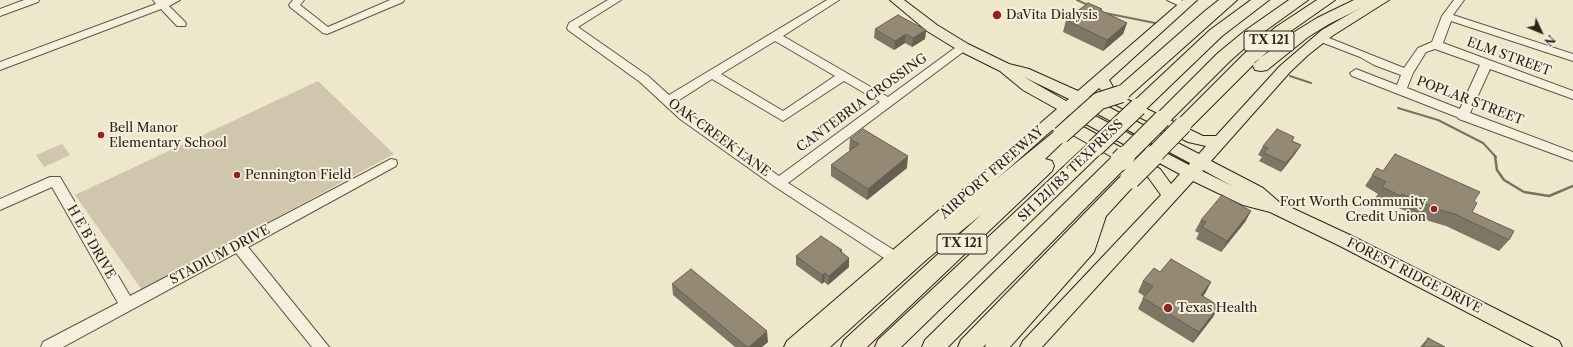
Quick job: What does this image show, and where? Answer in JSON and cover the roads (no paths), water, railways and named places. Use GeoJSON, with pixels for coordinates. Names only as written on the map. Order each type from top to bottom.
{"type":"FeatureCollection","features":[{"type":"Feature","properties":{"kind":"highway"},"geometry":{"type":"LineString","coordinates":[[1177,43],[1180,27],[1214,0]]}},
{"type":"Feature","properties":{"kind":"highway","name":"AIRPORT FREEWAY"},"geometry":{"type":"LineString","coordinates":[[852,347],[1060,133],[1123,92],[1177,43],[1229,0]]}},
{"type":"Feature","properties":{"kind":"highway","name":"SH 121/183 TEXPRESS"},"geometry":{"type":"LineString","coordinates":[[886,347],[1216,33],[1261,0]]}},
{"type":"Feature","properties":{"kind":"highway","name":"SH 121/183 TEXPRESS"},"geometry":{"type":"LineString","coordinates":[[933,347],[1224,57],[1279,13],[1300,0]]}},
{"type":"Feature","properties":{"kind":"highway","name":"TX 121"},"geometry":{"type":"LineString","coordinates":[[969,347],[1130,179],[1251,57],[1282,30],[1327,0]]}},
{"type":"Feature","properties":{"kind":"highway"},"geometry":{"type":"LineString","coordinates":[[1218,91],[1237,88],[1269,57],[1302,34],[1323,21],[1366,0]]}},
{"type":"Feature","properties":{"kind":"highway"},"geometry":{"type":"LineString","coordinates":[[814,347],[919,254],[1019,172],[1060,133]]}},
{"type":"Feature","properties":{"kind":"highway"},"geometry":{"type":"LineString","coordinates":[[996,347],[1087,246],[1099,211]]}},
{"type":"Feature","properties":{"kind":"main road","name":"FOREST RIDGE DRIVE"},"geometry":{"type":"LineString","coordinates":[[896,0],[932,28],[964,47],[1005,68],[1024,72],[1074,103],[1196,168],[1249,202],[1274,207],[1363,250],[1552,347]]}},
{"type":"Feature","properties":{"kind":"main road"},"geometry":{"type":"LineString","coordinates":[[1030,347],[1196,168],[1285,69],[1324,36],[1383,0]]}},
{"type":"Feature","properties":{"kind":"main road","name":"AIRPORT FREEWAY"},"geometry":{"type":"LineString","coordinates":[[794,347],[895,258],[1060,133],[1074,103],[1102,79],[1182,2]]}},
{"type":"Feature","properties":{"kind":"main road"},"geometry":{"type":"LineString","coordinates":[[1102,79],[1107,90],[1121,102],[1193,138],[1202,141],[1220,141]]}},
{"type":"Feature","properties":{"kind":"main road"},"geometry":{"type":"LineString","coordinates":[[1060,133],[1073,128],[1154,172],[1170,195]]}},
{"type":"Feature","properties":{"kind":"street"},"geometry":{"type":"LineString","coordinates":[[0,13],[34,0]]}},
{"type":"Feature","properties":{"kind":"street"},"geometry":{"type":"LineString","coordinates":[[0,66],[161,2],[175,0]]}},
{"type":"Feature","properties":{"kind":"street"},"geometry":{"type":"LineString","coordinates":[[299,0],[294,5],[327,31],[399,0]]}},
{"type":"Feature","properties":{"kind":"street","name":"OAK CREEK LANE"},"geometry":{"type":"LineString","coordinates":[[616,0],[578,22],[572,28],[644,79],[684,116],[779,183],[895,258]]}},
{"type":"Feature","properties":{"kind":"street"},"geometry":{"type":"LineString","coordinates":[[668,101],[834,0]]}},
{"type":"Feature","properties":{"kind":"street"},"geometry":{"type":"LineString","coordinates":[[1400,90],[1407,73],[1422,50],[1437,44],[1447,16],[1459,0]]}},
{"type":"Feature","properties":{"kind":"street"},"geometry":{"type":"LineString","coordinates":[[161,2],[180,24]]}},
{"type":"Feature","properties":{"kind":"street"},"geometry":{"type":"LineString","coordinates":[[1447,16],[1573,58]]}},
{"type":"Feature","properties":{"kind":"street"},"geometry":{"type":"LineString","coordinates":[[775,36],[888,102]]}},
{"type":"Feature","properties":{"kind":"street"},"geometry":{"type":"LineString","coordinates":[[1324,36],[1378,63],[1407,73]]}},
{"type":"Feature","properties":{"kind":"street","name":"ELM STREET"},"geometry":{"type":"LineString","coordinates":[[1437,44],[1440,47],[1573,95]]}},
{"type":"Feature","properties":{"kind":"street","name":"CANTEBRIA CROSSING"},"geometry":{"type":"LineString","coordinates":[[779,183],[964,47]]}},
{"type":"Feature","properties":{"kind":"street"},"geometry":{"type":"LineString","coordinates":[[1463,116],[1486,64]]}},
{"type":"Feature","properties":{"kind":"street","name":"POPLAR STREET"},"geometry":{"type":"LineString","coordinates":[[1356,73],[1463,116],[1573,157]]}},
{"type":"Feature","properties":{"kind":"street"},"geometry":{"type":"LineString","coordinates":[[712,74],[783,117],[843,76]]}},
{"type":"Feature","properties":{"kind":"street","name":"STADIUM DRIVE"},"geometry":{"type":"LineString","coordinates":[[49,347],[391,163]]}},
{"type":"Feature","properties":{"kind":"street","name":"H E B DRIVE"},"geometry":{"type":"LineString","coordinates":[[0,205],[55,180],[127,305]]}},
{"type":"Feature","properties":{"kind":"street"},"geometry":{"type":"LineString","coordinates":[[238,245],[321,347]]}},
{"type":"Feature","properties":{"kind":"waterway"},"geometry":{"type":"LineString","coordinates":[[1077,0],[1088,5]]}},
{"type":"Feature","properties":{"kind":"waterway"},"geometry":{"type":"LineString","coordinates":[[1105,13],[1155,23]]}},
{"type":"Feature","properties":{"kind":"waterway"},"geometry":{"type":"LineString","coordinates":[[1290,76],[1311,83]]}},
{"type":"Feature","properties":{"kind":"waterway"},"geometry":{"type":"LineString","coordinates":[[1398,108],[1438,120],[1483,143],[1496,157]]}},
{"type":"Feature","properties":{"kind":"waterway"},"geometry":{"type":"LineString","coordinates":[[1495,156],[1497,170],[1504,180],[1524,192],[1549,196],[1573,186]]}},
{"type":"Feature","properties":{"kind":"place","name":"DaVita Dialysis"},"geometry":{"type":"Point","coordinates":[997,15]}},
{"type":"Feature","properties":{"kind":"place","name":"Bell Manor Elementary School"},"geometry":{"type":"Point","coordinates":[101,135]}},
{"type":"Feature","properties":{"kind":"place","name":"Pennington Field"},"geometry":{"type":"Point","coordinates":[237,175]}},
{"type":"Feature","properties":{"kind":"place","name":"Fort Worth Community Credit Union"},"geometry":{"type":"Point","coordinates":[1434,209]}},
{"type":"Feature","properties":{"kind":"place","name":"Texas Health"},"geometry":{"type":"Point","coordinates":[1168,308]}}]}
